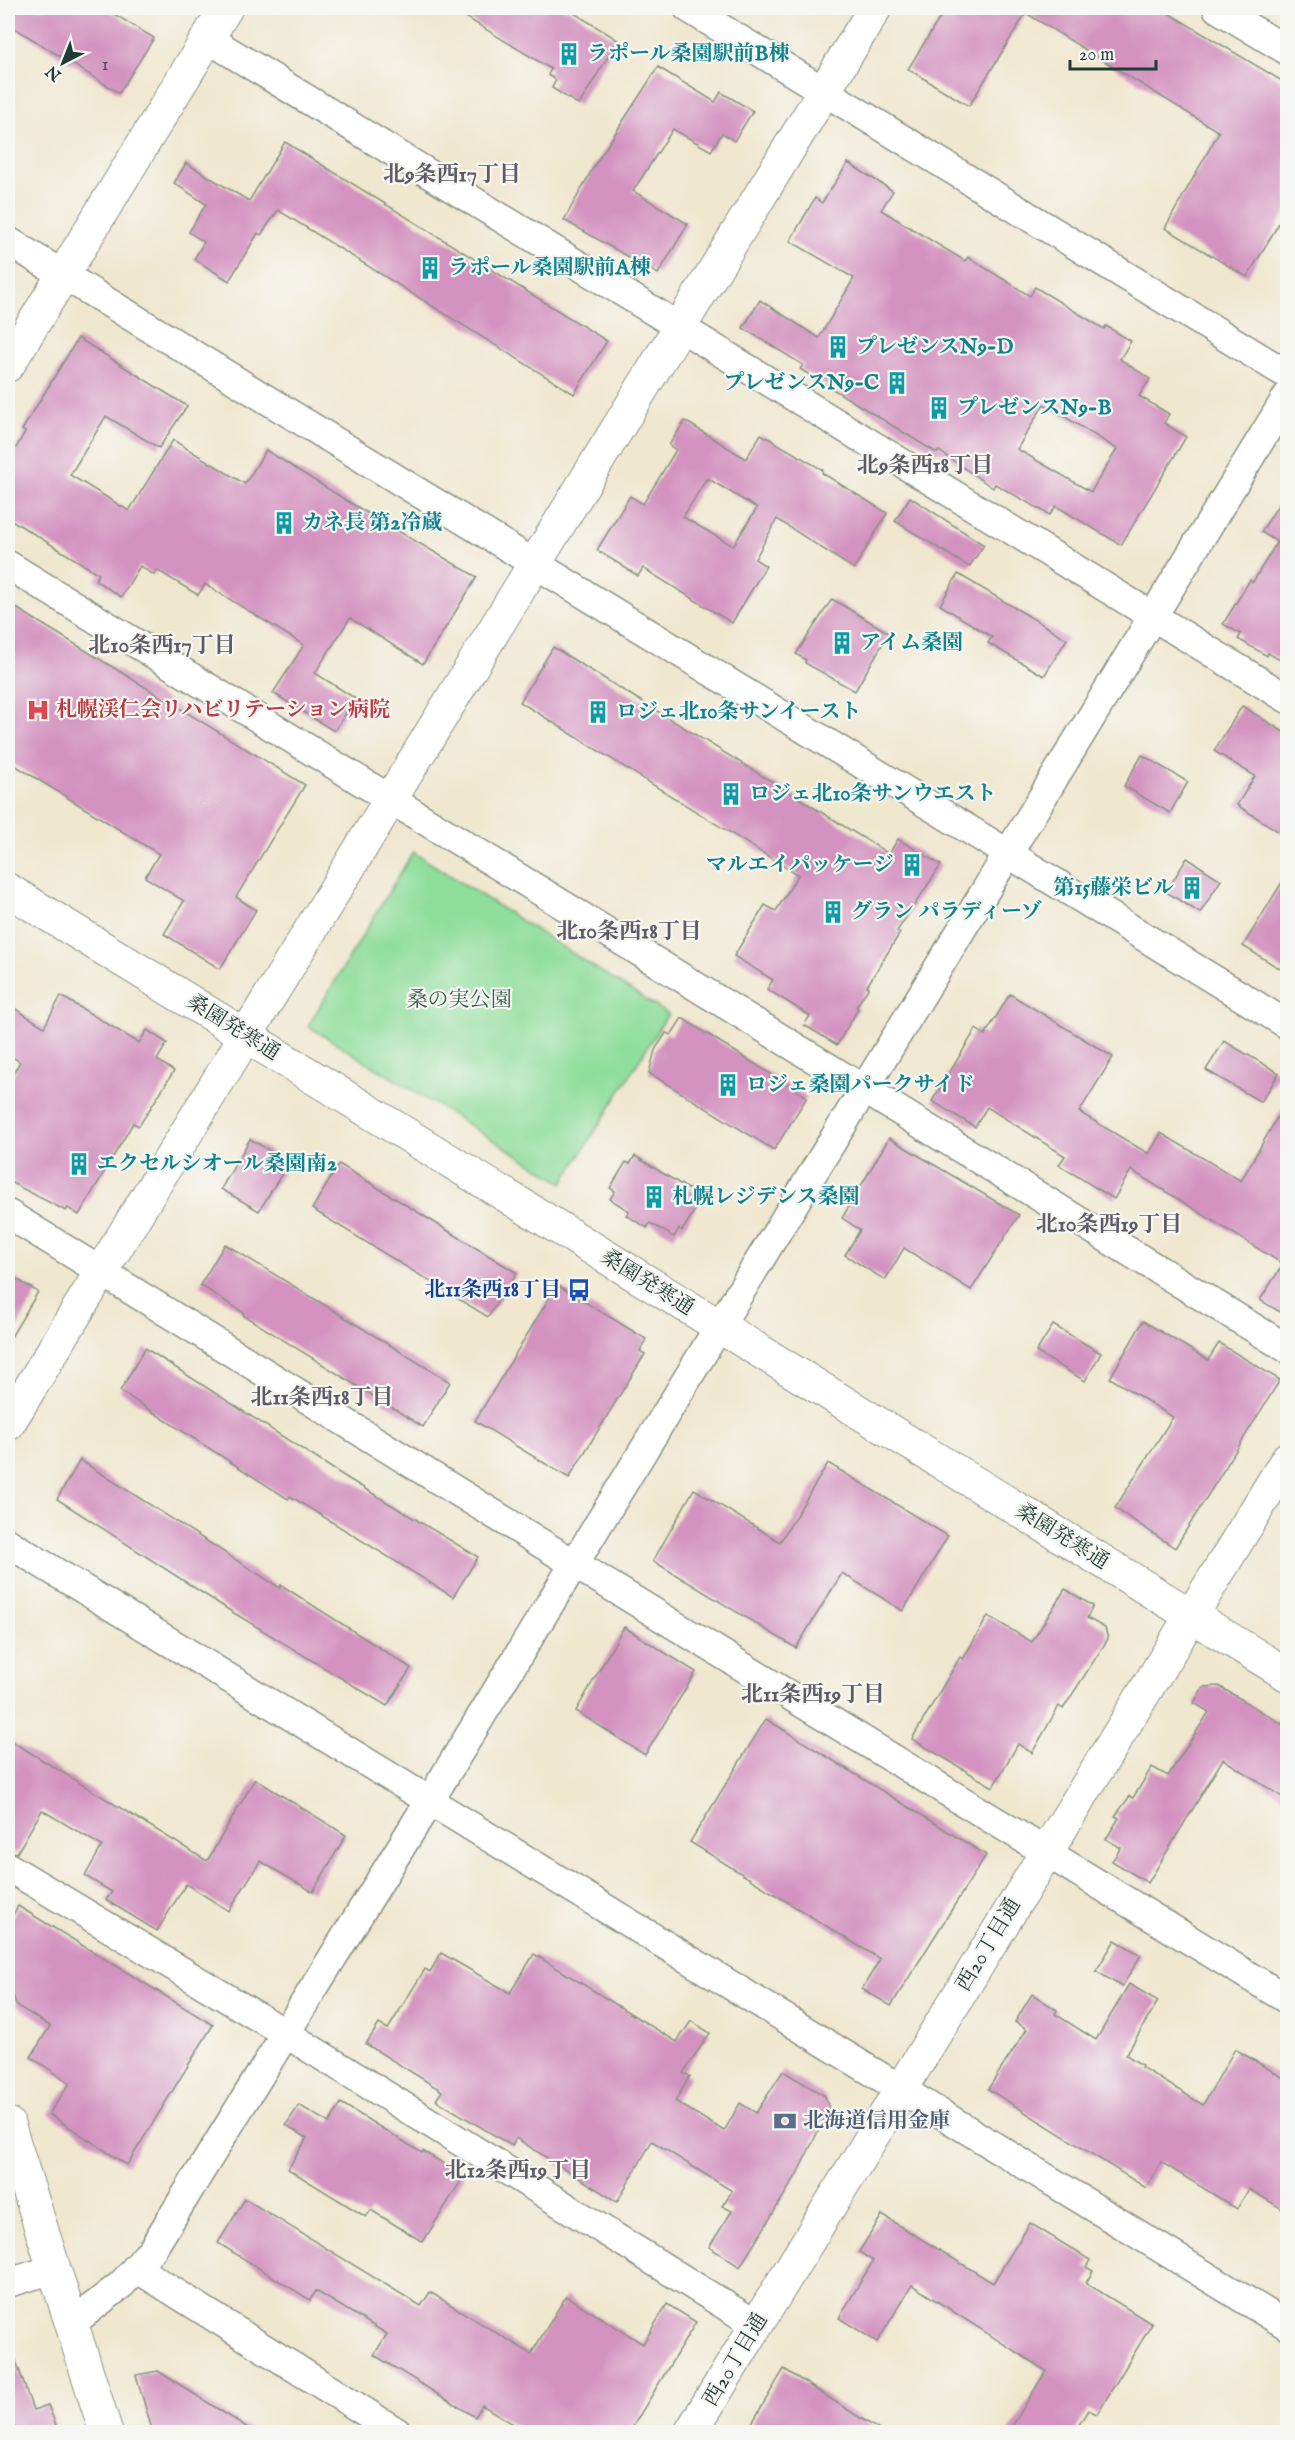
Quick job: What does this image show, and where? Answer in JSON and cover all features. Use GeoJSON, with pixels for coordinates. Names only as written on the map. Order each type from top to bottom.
{"type":"FeatureCollection","features":[{"type":"Feature","properties":{"kind":"street"},"geometry":{"type":"LineString","coordinates":[[8,365],[225,8]]}},
{"type":"Feature","properties":{"kind":"street"},"geometry":{"type":"LineString","coordinates":[[688,8],[1287,375]]}},
{"type":"Feature","properties":{"kind":"street"},"geometry":{"type":"LineString","coordinates":[[8,1424],[875,8]]}},
{"type":"Feature","properties":{"kind":"street"},"geometry":{"type":"LineString","coordinates":[[1218,8],[1287,51]]}},
{"type":"Feature","properties":{"kind":"street"},"geometry":{"type":"LineString","coordinates":[[207,38],[1287,699]]}},
{"type":"Feature","properties":{"kind":"street"},"geometry":{"type":"LineString","coordinates":[[8,241],[1287,1025]]}},
{"type":"Feature","properties":{"kind":"street"},"geometry":{"type":"LineString","coordinates":[[71,2324],[113,2291],[153,2248],[430,1800],[1287,395]]}},
{"type":"Feature","properties":{"kind":"street"},"geometry":{"type":"LineString","coordinates":[[8,566],[1287,1349]]}},
{"type":"Feature","properties":{"kind":"street","name":"桑園発寒通"},"geometry":{"type":"LineString","coordinates":[[8,890],[1287,1675]]}},
{"type":"Feature","properties":{"kind":"street"},"geometry":{"type":"LineString","coordinates":[[8,1214],[1287,2000]]}},
{"type":"Feature","properties":{"kind":"street","name":"西20丁目通"},"geometry":{"type":"LineString","coordinates":[[691,2433],[1287,1458]]}},
{"type":"Feature","properties":{"kind":"street"},"geometry":{"type":"LineString","coordinates":[[8,1543],[1287,2326]]}},
{"type":"Feature","properties":{"kind":"street"},"geometry":{"type":"LineString","coordinates":[[8,1867],[285,2033],[757,2325]]}},
{"type":"Feature","properties":{"kind":"street"},"geometry":{"type":"LineString","coordinates":[[8,2124],[106,2433]]}},
{"type":"Feature","properties":{"kind":"street"},"geometry":{"type":"LineString","coordinates":[[136,2268],[398,2433]]}},
{"type":"Feature","properties":{"kind":"street"},"geometry":{"type":"LineString","coordinates":[[8,2283],[54,2269]]}},
{"type":"Feature","properties":{"kind":"green space","name":"桑の実公園"},"geometry":{"type":"Polygon","coordinates":[[[413,852],[668,1014],[563,1183],[308,1026],[413,852]]]}},
{"type":"Feature","properties":{"kind":"building"},"geometry":{"type":"Polygon","coordinates":[[[8,8],[104,8],[154,38],[119,93],[8,24],[8,8]]]}},
{"type":"Feature","properties":{"kind":"building","name":"ラポール桑園駅前B棟"},"geometry":{"type":"Polygon","coordinates":[[[451,8],[566,8],[618,40],[579,105],[552,88],[556,80],[548,75],[551,69],[451,8]]]}},
{"type":"Feature","properties":{"kind":"building"},"geometry":{"type":"Polygon","coordinates":[[[946,8],[1160,8],[1287,84],[1287,210],[1247,277],[1165,228],[1219,132],[1026,13],[969,106],[908,69],[946,8]]]}},
{"type":"Feature","properties":{"kind":"building"},"geometry":{"type":"Polygon","coordinates":[[[658,67],[715,102],[721,92],[753,111],[734,141],[722,133],[711,151],[673,129],[633,191],[688,224],[658,274],[564,220],[596,163],[658,67]]]}},
{"type":"Feature","properties":{"kind":"building","name":"ラポール桑園駅前A棟"},"geometry":{"type":"Polygon","coordinates":[[[285,142],[607,341],[574,394],[278,210],[261,235],[258,233],[229,281],[194,259],[204,242],[189,232],[206,204],[174,183],[186,163],[249,201],[285,142]]]}},
{"type":"Feature","properties":{"kind":"building"},"geometry":{"type":"Polygon","coordinates":[[[848,163],[893,191],[881,210],[965,261],[968,257],[1030,296],[1035,287],[1104,329],[1106,326],[1131,341],[1120,359],[1150,379],[1139,396],[1169,414],[1164,423],[1186,437],[1121,545],[1056,506],[1050,515],[995,484],[993,488],[939,451],[937,453],[800,369],[803,365],[743,328],[760,300],[819,338],[854,278],[790,241],[815,198],[822,203],[848,163]],[[1044,404],[1017,449],[1091,492],[1117,449],[1044,404]]]}},
{"type":"Feature","properties":{"kind":"building"},"geometry":{"type":"Polygon","coordinates":[[[78,338],[187,406],[159,448],[106,416],[70,475],[129,511],[173,440],[245,484],[266,450],[357,507],[477,577],[423,664],[350,618],[315,673],[356,699],[334,731],[273,693],[304,645],[205,584],[198,595],[157,570],[154,575],[140,566],[121,597],[95,580],[99,574],[8,518],[8,462],[25,432],[22,430],[78,338]]]}},
{"type":"Feature","properties":{"kind":"building"},"geometry":{"type":"Polygon","coordinates":[[[685,421],[746,459],[761,434],[823,470],[822,473],[887,513],[854,569],[777,519],[755,559],[766,566],[732,623],[643,568],[638,576],[597,550],[630,496],[643,504],[676,450],[669,445],[685,421]],[[707,478],[683,517],[733,546],[757,508],[707,478]]]}},
{"type":"Feature","properties":{"kind":"building"},"geometry":{"type":"Polygon","coordinates":[[[1287,491],[1287,664],[1268,653],[1267,656],[1238,639],[1241,634],[1223,624],[1250,580],[1253,582],[1277,542],[1261,532],[1287,491]]]}},
{"type":"Feature","properties":{"kind":"building"},"geometry":{"type":"Polygon","coordinates":[[[910,497],[984,545],[969,567],[895,521],[910,497]]]}},
{"type":"Feature","properties":{"kind":"building"},"geometry":{"type":"Polygon","coordinates":[[[958,574],[1067,639],[1044,676],[988,643],[992,637],[940,605],[958,574]]]}},
{"type":"Feature","properties":{"kind":"building","name":"アイム桑園"},"geometry":{"type":"Polygon","coordinates":[[[832,599],[889,633],[855,691],[805,663],[806,660],[796,654],[832,599]]]}},
{"type":"Feature","properties":{"kind":"building"},"geometry":{"type":"Polygon","coordinates":[[[8,603],[305,785],[236,897],[256,910],[220,969],[164,934],[184,901],[145,877],[159,854],[8,761],[8,603]]]}},
{"type":"Feature","properties":{"kind":"building"},"geometry":{"type":"Polygon","coordinates":[[[553,647],[889,854],[898,839],[941,865],[897,931],[900,933],[867,986],[869,987],[856,1007],[858,1009],[837,1045],[804,1025],[810,1016],[767,989],[773,980],[734,956],[765,905],[776,911],[798,875],[520,702],[553,647]]]}},
{"type":"Feature","properties":{"kind":"building"},"geometry":{"type":"Polygon","coordinates":[[[1242,706],[1287,734],[1287,837],[1237,805],[1255,776],[1214,751],[1242,706]]]}},
{"type":"Feature","properties":{"kind":"building"},"geometry":{"type":"Polygon","coordinates":[[[1142,755],[1188,782],[1170,813],[1124,786],[1142,755]]]}},
{"type":"Feature","properties":{"kind":"building","name":"第15藤栄ビル"},"geometry":{"type":"Polygon","coordinates":[[[1187,858],[1221,880],[1200,913],[1166,892],[1187,858]]]}},
{"type":"Feature","properties":{"kind":"building"},"geometry":{"type":"Polygon","coordinates":[[[1287,874],[1287,973],[1243,946],[1287,874]]]}},
{"type":"Feature","properties":{"kind":"building"},"geometry":{"type":"Polygon","coordinates":[[[1010,994],[1113,1057],[1079,1112],[1149,1154],[1161,1133],[1241,1181],[1287,1100],[1287,1316],[1260,1300],[1283,1264],[1131,1170],[1114,1199],[1059,1165],[1065,1156],[987,1107],[975,1127],[932,1101],[976,1029],[985,1035],[1010,994]]]}},
{"type":"Feature","properties":{"kind":"building"},"geometry":{"type":"Polygon","coordinates":[[[61,996],[139,1043],[147,1030],[167,1043],[157,1060],[174,1071],[139,1126],[133,1123],[79,1215],[68,1208],[66,1211],[8,1181],[8,1082],[20,1062],[8,1054],[8,1004],[44,1027],[61,996]]]}},
{"type":"Feature","properties":{"kind":"building","name":"ロジェ桑園パークサイド"},"geometry":{"type":"Polygon","coordinates":[[[682,1018],[807,1097],[774,1150],[649,1073],[655,1050],[666,1033],[671,1035],[682,1018]]]}},
{"type":"Feature","properties":{"kind":"building"},"geometry":{"type":"Polygon","coordinates":[[[1224,1041],[1279,1073],[1261,1102],[1206,1070],[1224,1041]]]}},
{"type":"Feature","properties":{"kind":"building"},"geometry":{"type":"Polygon","coordinates":[[[889,1138],[1019,1215],[971,1290],[904,1248],[885,1280],[845,1255],[860,1230],[842,1218],[889,1138]]]}},
{"type":"Feature","properties":{"kind":"building"},"geometry":{"type":"Polygon","coordinates":[[[250,1139],[289,1162],[259,1211],[221,1189],[250,1139]]]}},
{"type":"Feature","properties":{"kind":"building","name":"札幌レジデンス桑園"},"geometry":{"type":"Polygon","coordinates":[[[635,1156],[698,1195],[693,1203],[698,1205],[682,1231],[679,1229],[674,1237],[650,1223],[647,1228],[626,1215],[629,1211],[610,1199],[615,1191],[610,1188],[626,1162],[630,1164],[635,1156]]]}},
{"type":"Feature","properties":{"kind":"building"},"geometry":{"type":"Polygon","coordinates":[[[339,1164],[517,1273],[488,1317],[312,1209],[339,1164]]]}},
{"type":"Feature","properties":{"kind":"building"},"geometry":{"type":"Polygon","coordinates":[[[225,1244],[450,1382],[423,1427],[243,1315],[244,1313],[200,1285],[225,1244]]]}},
{"type":"Feature","properties":{"kind":"building"},"geometry":{"type":"Polygon","coordinates":[[[8,1274],[38,1292],[8,1342],[8,1274]]]}},
{"type":"Feature","properties":{"kind":"building"},"geometry":{"type":"Polygon","coordinates":[[[557,1285],[646,1339],[640,1351],[645,1354],[569,1478],[475,1421],[557,1285]]]}},
{"type":"Feature","properties":{"kind":"building"},"geometry":{"type":"Polygon","coordinates":[[[1143,1321],[1208,1360],[1219,1343],[1280,1380],[1175,1548],[1115,1508],[1173,1417],[1110,1378],[1143,1321]]]}},
{"type":"Feature","properties":{"kind":"building"},"geometry":{"type":"Polygon","coordinates":[[[1053,1325],[1101,1353],[1085,1381],[1036,1352],[1053,1325]]]}},
{"type":"Feature","properties":{"kind":"building"},"geometry":{"type":"Polygon","coordinates":[[[145,1348],[347,1478],[478,1557],[453,1597],[290,1496],[288,1499],[120,1391],[145,1348]]]}},
{"type":"Feature","properties":{"kind":"building"},"geometry":{"type":"Polygon","coordinates":[[[80,1460],[280,1588],[281,1585],[411,1668],[387,1706],[229,1610],[57,1499],[80,1460]]]}},
{"type":"Feature","properties":{"kind":"building"},"geometry":{"type":"Polygon","coordinates":[[[828,1463],[948,1536],[903,1611],[842,1573],[796,1648],[653,1561],[694,1489],[780,1542],[828,1463]]]}},
{"type":"Feature","properties":{"kind":"building"},"geometry":{"type":"Polygon","coordinates":[[[1065,1589],[1093,1606],[1087,1618],[1105,1628],[1108,1639],[1063,1709],[1059,1706],[1032,1753],[1018,1744],[993,1787],[912,1739],[960,1657],[963,1659],[988,1616],[1032,1642],[1065,1589]]]}},
{"type":"Feature","properties":{"kind":"building"},"geometry":{"type":"Polygon","coordinates":[[[624,1627],[696,1672],[645,1755],[576,1711],[624,1627]]]}},
{"type":"Feature","properties":{"kind":"building"},"geometry":{"type":"Polygon","coordinates":[[[1219,1686],[1287,1727],[1287,1800],[1223,1759],[1148,1883],[1112,1861],[1121,1848],[1106,1839],[1119,1818],[1115,1816],[1130,1796],[1133,1798],[1152,1767],[1168,1776],[1209,1712],[1194,1703],[1203,1687],[1219,1686]]]}},
{"type":"Feature","properties":{"kind":"building"},"geometry":{"type":"Polygon","coordinates":[[[766,1719],[986,1855],[891,2006],[862,1989],[880,1959],[690,1842],[766,1719]]]}},
{"type":"Feature","properties":{"kind":"building"},"geometry":{"type":"Polygon","coordinates":[[[8,1739],[207,1861],[255,1779],[346,1835],[313,1892],[260,1861],[229,1911],[186,1884],[157,1931],[106,1900],[112,1892],[85,1876],[102,1846],[42,1810],[17,1853],[8,1851],[8,1739]]]}},
{"type":"Feature","properties":{"kind":"building"},"geometry":{"type":"Polygon","coordinates":[[[18,1906],[213,2025],[127,2165],[49,2114],[70,2083],[31,2057],[50,2026],[16,2005],[8,1978],[8,1924],[18,1906]]]}},
{"type":"Feature","properties":{"kind":"building"},"geometry":{"type":"Polygon","coordinates":[[[1115,1940],[1141,1955],[1122,1987],[1096,1971],[1115,1940]]]}},
{"type":"Feature","properties":{"kind":"building"},"geometry":{"type":"Polygon","coordinates":[[[441,1953],[510,1993],[534,1954],[677,2042],[691,2021],[710,2033],[683,2073],[690,2076],[675,2101],[724,2131],[740,2103],[756,2113],[783,2071],[825,2096],[829,2109],[796,2176],[740,2267],[709,2247],[732,2211],[722,2206],[732,2191],[652,2141],[617,2202],[516,2138],[512,2146],[436,2100],[442,2091],[366,2044],[379,2024],[388,2029],[425,1969],[430,1972],[441,1953]]]}},
{"type":"Feature","properties":{"kind":"building"},"geometry":{"type":"Polygon","coordinates":[[[1129,1984],[1158,2001],[1126,2055],[1142,2065],[1141,2067],[1203,2105],[1235,2049],[1287,2080],[1287,2212],[1249,2189],[1237,2209],[1161,2162],[1146,2188],[988,2089],[1027,2029],[1015,2022],[1032,1994],[1057,2010],[1055,2014],[1096,2040],[1129,1984]]]}},
{"type":"Feature","properties":{"kind":"building"},"geometry":{"type":"Polygon","coordinates":[[[341,2103],[464,2176],[423,2242],[371,2210],[366,2217],[288,2169],[307,2138],[286,2125],[299,2105],[329,2123],[341,2103]]]}},
{"type":"Feature","properties":{"kind":"building"},"geometry":{"type":"Polygon","coordinates":[[[245,2199],[421,2306],[430,2292],[531,2354],[566,2296],[643,2344],[667,2304],[696,2322],[629,2433],[528,2433],[482,2405],[475,2417],[374,2355],[387,2334],[316,2291],[310,2300],[218,2243],[245,2199]]]}},
{"type":"Feature","properties":{"kind":"building"},"geometry":{"type":"Polygon","coordinates":[[[882,2215],[993,2283],[1030,2223],[1090,2260],[1086,2267],[1093,2271],[1086,2283],[1152,2324],[1097,2414],[1088,2410],[1074,2433],[1008,2433],[1046,2371],[912,2285],[877,2342],[839,2318],[873,2261],[859,2252],[882,2215]]]}},
{"type":"Feature","properties":{"kind":"building"},"geometry":{"type":"Polygon","coordinates":[[[11,2346],[33,2410],[48,2405],[59,2433],[8,2433],[8,2347],[11,2346]]]}},
{"type":"Feature","properties":{"kind":"building"},"geometry":{"type":"Polygon","coordinates":[[[784,2369],[884,2433],[746,2433],[784,2369]]]}},
{"type":"Feature","properties":{"kind":"building"},"geometry":{"type":"Polygon","coordinates":[[[158,2371],[256,2433],[153,2433],[136,2375],[158,2371]]]}},
{"type":"Feature","properties":{"kind":"place","name":"ラポール桑園駅前B棟"},"geometry":{"type":"Point","coordinates":[569,54]}},
{"type":"Feature","properties":{"kind":"place","name":"ラポール桑園駅前A棟"},"geometry":{"type":"Point","coordinates":[430,268]}},
{"type":"Feature","properties":{"kind":"place","name":"プレゼンスN9-D"},"geometry":{"type":"Point","coordinates":[838,347]}},
{"type":"Feature","properties":{"kind":"place","name":"プレゼンスN9-C"},"geometry":{"type":"Point","coordinates":[897,383]}},
{"type":"Feature","properties":{"kind":"place","name":"プレゼンスN9-B"},"geometry":{"type":"Point","coordinates":[939,408]}},
{"type":"Feature","properties":{"kind":"place","name":"カネ長 第2冷蔵"},"geometry":{"type":"Point","coordinates":[284,523]}},
{"type":"Feature","properties":{"kind":"place","name":"アイム桑園"},"geometry":{"type":"Point","coordinates":[842,643]}},
{"type":"Feature","properties":{"kind":"place","name":"札幌渓仁会リハビリテーション病院"},"geometry":{"type":"Point","coordinates":[38,710]}},
{"type":"Feature","properties":{"kind":"place","name":"ロジェ北10条サンイースト"},"geometry":{"type":"Point","coordinates":[598,712]}},
{"type":"Feature","properties":{"kind":"place","name":"ロジェ北10条サンウエスト"},"geometry":{"type":"Point","coordinates":[731,794]}},
{"type":"Feature","properties":{"kind":"place","name":"マルエイパッケージ"},"geometry":{"type":"Point","coordinates":[912,865]}},
{"type":"Feature","properties":{"kind":"place","name":"第15藤栄ビル"},"geometry":{"type":"Point","coordinates":[1192,888]}},
{"type":"Feature","properties":{"kind":"place","name":"グラン パラディーゾ"},"geometry":{"type":"Point","coordinates":[833,912]}},
{"type":"Feature","properties":{"kind":"place","name":"ロジェ桑園パークサイド"},"geometry":{"type":"Point","coordinates":[728,1085]}},
{"type":"Feature","properties":{"kind":"place","name":"エクセルシオール桑園南2"},"geometry":{"type":"Point","coordinates":[79,1164]}},
{"type":"Feature","properties":{"kind":"place","name":"札幌レジデンス桑園"},"geometry":{"type":"Point","coordinates":[654,1197]}},
{"type":"Feature","properties":{"kind":"place","name":"北11条西18丁目"},"geometry":{"type":"Point","coordinates":[579,1290]}},
{"type":"Feature","properties":{"kind":"place","name":"北海道信用金庫"},"geometry":{"type":"Point","coordinates":[785,2121]}},
{"type":"Feature","properties":{"kind":"district","name":"北9条西17丁目"},"geometry":{"type":"Point","coordinates":[452,175]}},
{"type":"Feature","properties":{"kind":"district","name":"北9条西18丁目"},"geometry":{"type":"Point","coordinates":[925,466]}},
{"type":"Feature","properties":{"kind":"district","name":"北10条西17丁目"},"geometry":{"type":"Point","coordinates":[162,646]}},
{"type":"Feature","properties":{"kind":"district","name":"北10条西18丁目"},"geometry":{"type":"Point","coordinates":[629,932]}},
{"type":"Feature","properties":{"kind":"district","name":"北10条西19丁目"},"geometry":{"type":"Point","coordinates":[1109,1225]}},
{"type":"Feature","properties":{"kind":"district","name":"北11条西18丁目"},"geometry":{"type":"Point","coordinates":[322,1398]}},
{"type":"Feature","properties":{"kind":"district","name":"北11条西19丁目"},"geometry":{"type":"Point","coordinates":[813,1695]}},
{"type":"Feature","properties":{"kind":"district","name":"北12条西19丁目"},"geometry":{"type":"Point","coordinates":[518,2171]}}]}
